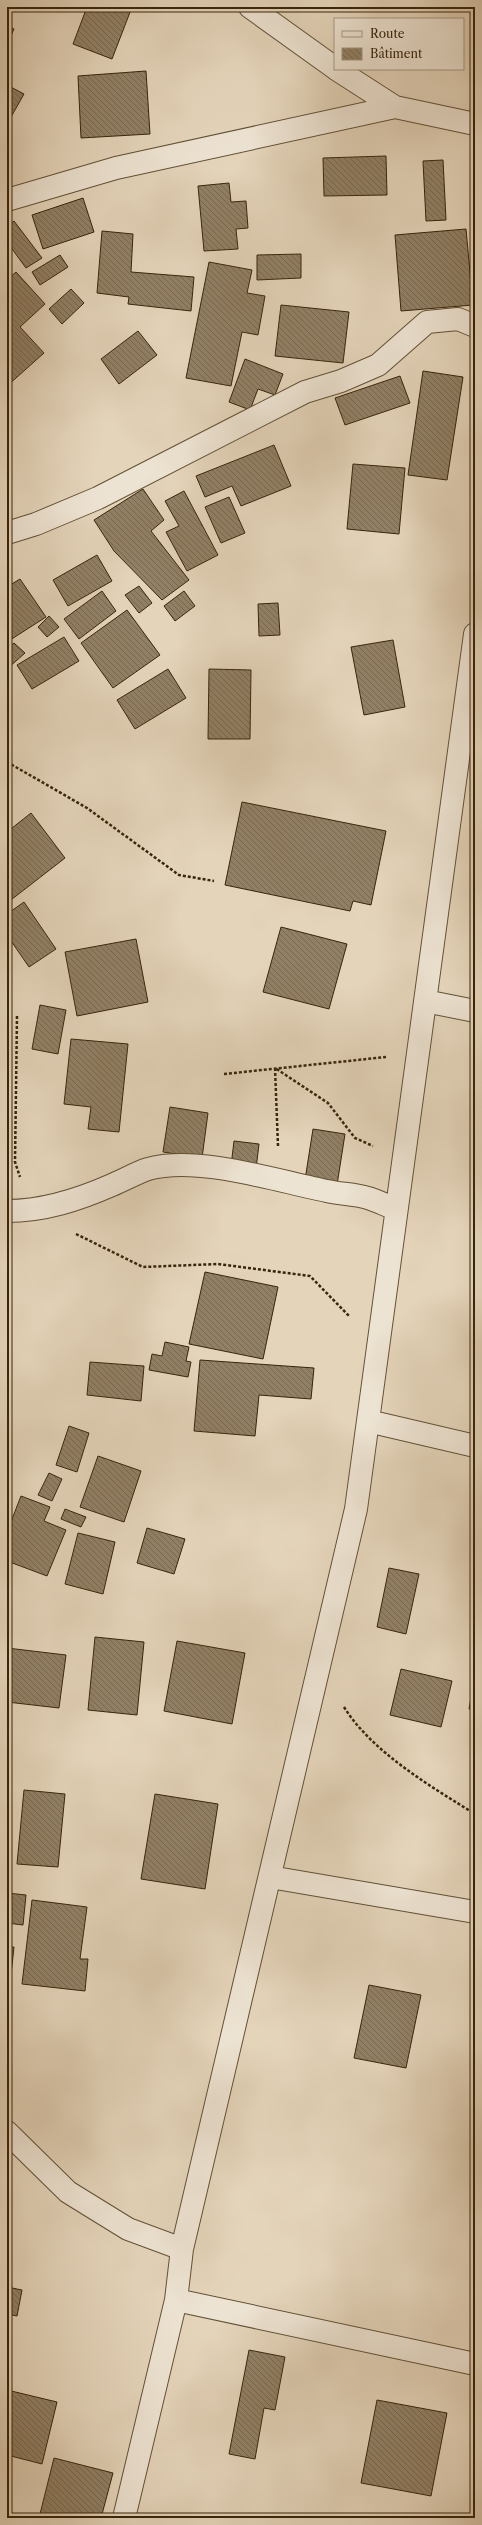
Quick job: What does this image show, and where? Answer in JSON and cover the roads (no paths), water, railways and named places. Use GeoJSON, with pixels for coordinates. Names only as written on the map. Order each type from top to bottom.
{"type":"FeatureCollection","features":[{"type":"Feature","properties":{"kind":"street"},"geometry":{"type":"LineString","coordinates":[[250,7],[334,68]]}},
{"type":"Feature","properties":{"kind":"street"},"geometry":{"type":"LineString","coordinates":[[338,70],[395,107],[475,124]]}},
{"type":"Feature","properties":{"kind":"street"},"geometry":{"type":"LineString","coordinates":[[7,200],[116,168],[395,107]]}},
{"type":"Feature","properties":{"kind":"street"},"geometry":{"type":"LineString","coordinates":[[7,533],[36,524],[98,498],[305,392],[340,381],[378,364],[427,322],[442,319],[458,319],[475,326]]}},
{"type":"Feature","properties":{"kind":"street"},"geometry":{"type":"LineString","coordinates":[[124,2518],[176,2300],[182,2249],[356,1510],[475,634]]}},
{"type":"Feature","properties":{"kind":"street"},"geometry":{"type":"LineString","coordinates":[[425,1001],[475,1011]]}},
{"type":"Feature","properties":{"kind":"street"},"geometry":{"type":"LineString","coordinates":[[7,1211],[30,1211],[95,1192],[148,1169],[175,1165],[201,1166],[279,1179],[326,1191],[368,1197],[396,1210]]}},
{"type":"Feature","properties":{"kind":"street"},"geometry":{"type":"LineString","coordinates":[[368,1421],[475,1446]]}},
{"type":"Feature","properties":{"kind":"street"},"geometry":{"type":"LineString","coordinates":[[270,1877],[475,1912]]}},
{"type":"Feature","properties":{"kind":"street"},"geometry":{"type":"LineString","coordinates":[[7,2132],[18,2154],[68,2192],[128,2229],[182,2249]]}},
{"type":"Feature","properties":{"kind":"street"},"geometry":{"type":"LineString","coordinates":[[176,2300],[475,2364]]}}]}
